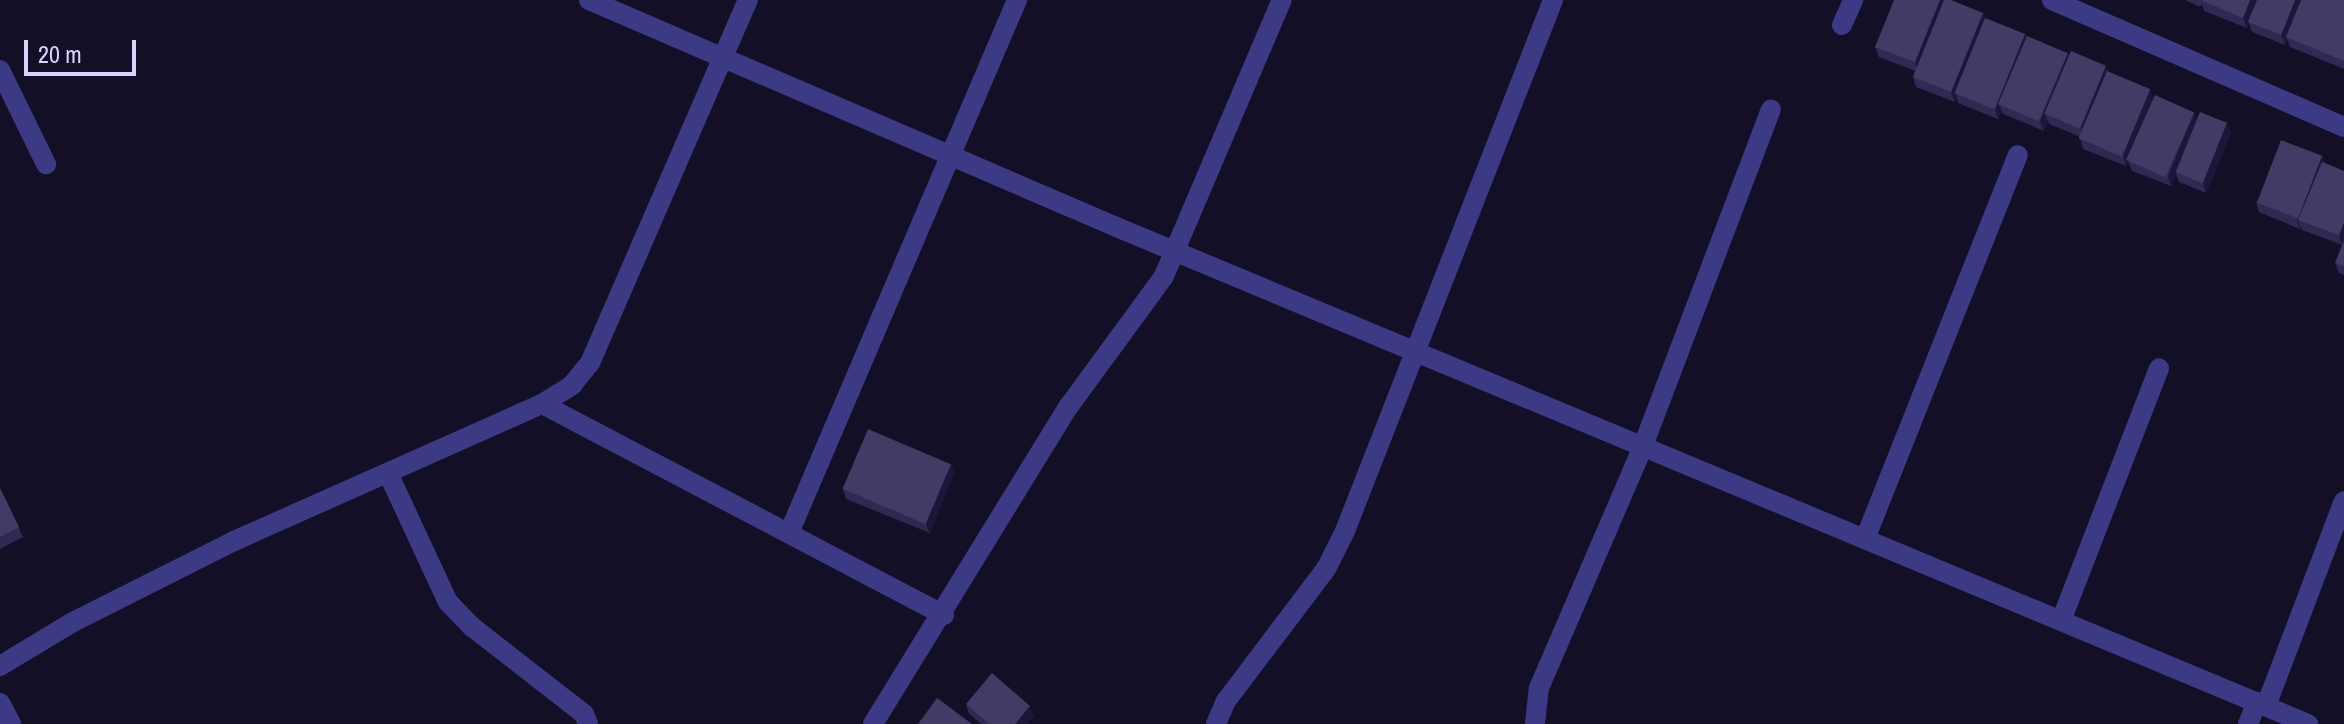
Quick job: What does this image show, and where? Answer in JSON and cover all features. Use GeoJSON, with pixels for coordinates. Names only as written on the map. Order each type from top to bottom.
{"type":"FeatureCollection","features":[{"type":"Feature","properties":{"kind":"street"},"geometry":{"type":"LineString","coordinates":[[589,0],[1417,352],[2308,724]]}},
{"type":"Feature","properties":{"kind":"street"},"geometry":{"type":"LineString","coordinates":[[0,666],[73,622],[234,541],[542,404],[572,385],[590,363],[748,0]]}},
{"type":"Feature","properties":{"kind":"street"},"geometry":{"type":"LineString","coordinates":[[789,533],[1017,0]]}},
{"type":"Feature","properties":{"kind":"street"},"geometry":{"type":"LineString","coordinates":[[873,724],[944,615],[1020,482],[1069,406],[1149,300],[1176,249],[1282,0]]}},
{"type":"Feature","properties":{"kind":"street"},"geometry":{"type":"LineString","coordinates":[[1216,724],[1254,659],[1326,569],[1417,352],[1553,0]]}},
{"type":"Feature","properties":{"kind":"street"},"geometry":{"type":"LineString","coordinates":[[1842,25],[1853,0]]}},
{"type":"Feature","properties":{"kind":"street"},"geometry":{"type":"LineString","coordinates":[[2052,0],[2344,127]]}},
{"type":"Feature","properties":{"kind":"street"},"geometry":{"type":"LineString","coordinates":[[0,70],[46,164]]}},
{"type":"Feature","properties":{"kind":"street"},"geometry":{"type":"LineString","coordinates":[[1535,724],[1539,688],[1643,446],[1771,109]]}},
{"type":"Feature","properties":{"kind":"street"},"geometry":{"type":"LineString","coordinates":[[1865,539],[2018,155]]}},
{"type":"Feature","properties":{"kind":"street"},"geometry":{"type":"LineString","coordinates":[[2061,621],[2159,368]]}},
{"type":"Feature","properties":{"kind":"street"},"geometry":{"type":"LineString","coordinates":[[542,404],[944,615]]}},
{"type":"Feature","properties":{"kind":"street"},"geometry":{"type":"LineString","coordinates":[[388,473],[448,602],[471,626],[584,714],[588,724]]}},
{"type":"Feature","properties":{"kind":"street"},"geometry":{"type":"LineString","coordinates":[[2248,724],[2262,704],[2344,501]]}},
{"type":"Feature","properties":{"kind":"street"},"geometry":{"type":"LineString","coordinates":[[0,703],[11,724]]}},
{"type":"Feature","properties":{"kind":"building"},"geometry":{"type":"Polygon","coordinates":[[[1894,0],[1940,0],[1915,62],[1875,47],[1894,0]]]}},
{"type":"Feature","properties":{"kind":"building"},"geometry":{"type":"Polygon","coordinates":[[[1944,0],[1983,13],[1951,92],[1913,77],[1944,0]]]}},
{"type":"Feature","properties":{"kind":"building"},"geometry":{"type":"Polygon","coordinates":[[[2201,0],[2250,0],[2243,18],[2201,0]]]}},
{"type":"Feature","properties":{"kind":"building"},"geometry":{"type":"Polygon","coordinates":[[[2257,0],[2295,0],[2281,35],[2248,22],[2257,0]]]}},
{"type":"Feature","properties":{"kind":"building"},"geometry":{"type":"Polygon","coordinates":[[[2301,0],[2344,0],[2344,61],[2286,37],[2301,0]]]}},
{"type":"Feature","properties":{"kind":"building"},"geometry":{"type":"Polygon","coordinates":[[[1985,18],[2025,34],[1995,109],[1955,93],[1985,18]]]}},
{"type":"Feature","properties":{"kind":"building"},"geometry":{"type":"Polygon","coordinates":[[[2027,36],[2068,53],[2039,121],[1998,104],[2027,36]]]}},
{"type":"Feature","properties":{"kind":"building"},"geometry":{"type":"Polygon","coordinates":[[[2071,51],[2106,66],[2079,128],[2044,114],[2071,51]]]}},
{"type":"Feature","properties":{"kind":"building"},"geometry":{"type":"Polygon","coordinates":[[[2107,71],[2150,89],[2122,157],[2078,138],[2107,71]]]}},
{"type":"Feature","properties":{"kind":"building"},"geometry":{"type":"Polygon","coordinates":[[[2155,95],[2194,112],[2165,177],[2126,160],[2155,95]]]}},
{"type":"Feature","properties":{"kind":"building"},"geometry":{"type":"Polygon","coordinates":[[[2200,112],[2227,123],[2203,183],[2176,172],[2200,112]]]}},
{"type":"Feature","properties":{"kind":"building"},"geometry":{"type":"Polygon","coordinates":[[[2281,140],[2322,156],[2298,218],[2257,203],[2281,140]]]}},
{"type":"Feature","properties":{"kind":"building"},"geometry":{"type":"Polygon","coordinates":[[[2322,162],[2344,171],[2344,222],[2339,235],[2298,220],[2322,162]]]}},
{"type":"Feature","properties":{"kind":"building"},"geometry":{"type":"Polygon","coordinates":[[[2344,241],[2344,266],[2335,263],[2344,241]]]}},
{"type":"Feature","properties":{"kind":"building"},"geometry":{"type":"Polygon","coordinates":[[[868,429],[951,464],[925,524],[843,489],[868,429]]]}},
{"type":"Feature","properties":{"kind":"building"},"geometry":{"type":"Polygon","coordinates":[[[0,488],[19,527],[0,537],[0,488]]]}},
{"type":"Feature","properties":{"kind":"building"},"geometry":{"type":"Polygon","coordinates":[[[992,673],[1030,706],[1015,724],[989,724],[966,704],[992,673]]]}},
{"type":"Feature","properties":{"kind":"building"},"geometry":{"type":"Polygon","coordinates":[[[937,698],[972,724],[918,724],[937,698]]]}}]}
